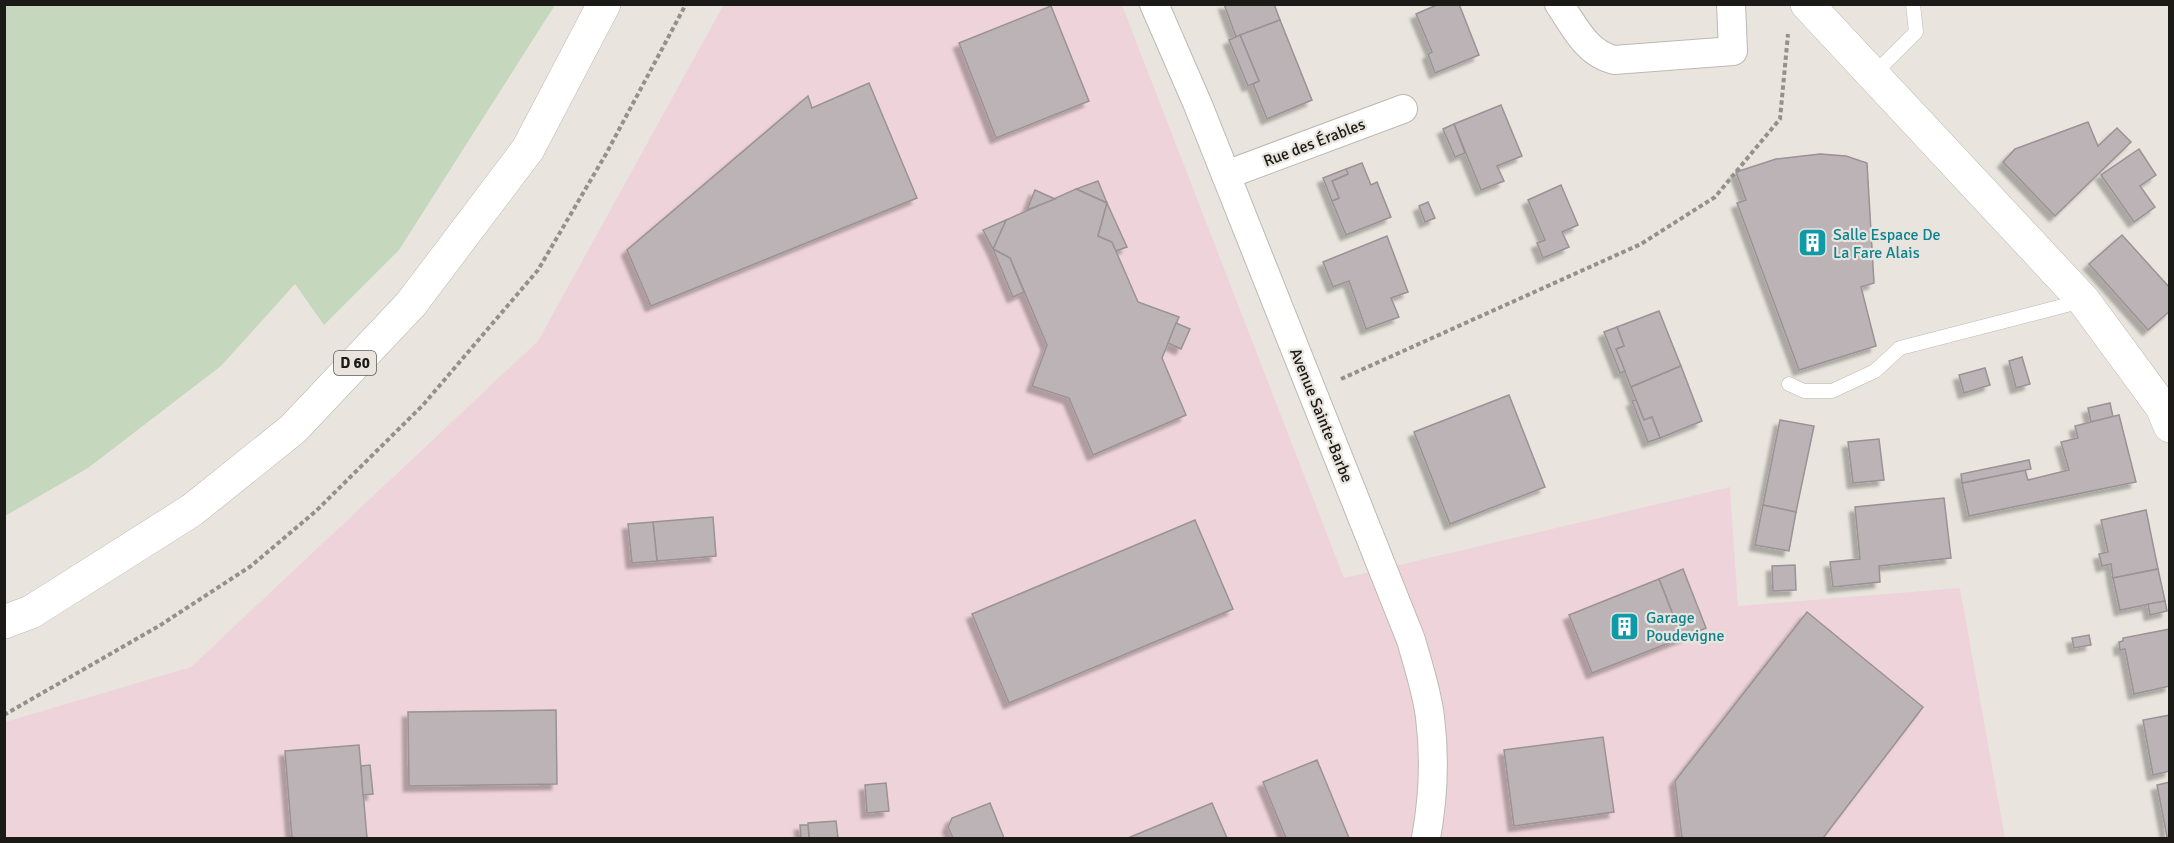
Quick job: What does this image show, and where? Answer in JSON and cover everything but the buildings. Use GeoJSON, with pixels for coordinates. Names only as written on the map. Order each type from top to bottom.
{"type":"FeatureCollection","features":[{"type":"Feature","properties":{"kind":"main road","name":"D 60"},"geometry":{"type":"LineString","coordinates":[[4,622],[31,612],[192,510],[293,429],[411,304],[528,148],[604,4]]}},
{"type":"Feature","properties":{"kind":"main road"},"geometry":{"type":"LineString","coordinates":[[1798,16],[1874,74],[1944,153],[2084,301],[2162,407],[2169,426]]}},
{"type":"Feature","properties":{"kind":"street","name":"Avenue Sainte-Barbe"},"geometry":{"type":"LineString","coordinates":[[1154,4],[1226,175],[1411,640],[1430,717],[1431,814],[1426,838]]}},
{"type":"Feature","properties":{"kind":"street"},"geometry":{"type":"LineString","coordinates":[[1559,4],[1588,45],[1599,56],[1614,60],[1733,51],[1731,4]]}},
{"type":"Feature","properties":{"kind":"street","name":"Rue des Érables"},"geometry":{"type":"LineString","coordinates":[[1226,175],[1403,109]]}},
{"type":"Feature","properties":{"kind":"lane"},"geometry":{"type":"LineString","coordinates":[[1874,74],[1917,32],[1913,4]]}},
{"type":"Feature","properties":{"kind":"lane"},"geometry":{"type":"LineString","coordinates":[[1789,384],[1804,391],[1832,391],[1875,371],[1900,348],[2084,301]]}},
{"type":"Feature","properties":{"kind":"path"},"geometry":{"type":"LineString","coordinates":[[4,715],[159,626],[250,566],[316,511],[423,405],[538,270],[606,154],[686,4]]}},
{"type":"Feature","properties":{"kind":"path"},"geometry":{"type":"LineString","coordinates":[[1312,391],[1641,244],[1715,197],[1780,119],[1798,16]]}},
{"type":"Feature","properties":{"kind":"shaded area"},"geometry":{"type":"Polygon","coordinates":[[[724,4],[1122,5],[1344,578],[1730,487],[1738,606],[1960,588],[2005,838],[5,838],[5,722],[191,667],[538,341],[724,4]]]}},
{"type":"Feature","properties":{"kind":"green space"},"geometry":{"type":"Polygon","coordinates":[[[5,4],[555,5],[399,250],[324,325],[295,284],[221,366],[88,468],[5,516],[5,4]]]}},
{"type":"Feature","properties":{"kind":"place","name":"Salle Espace De La Fare Alais"},"geometry":{"type":"Point","coordinates":[1812,243]}},
{"type":"Feature","properties":{"kind":"place","name":"Garage Poudevigne"},"geometry":{"type":"Point","coordinates":[1625,626]}}]}
